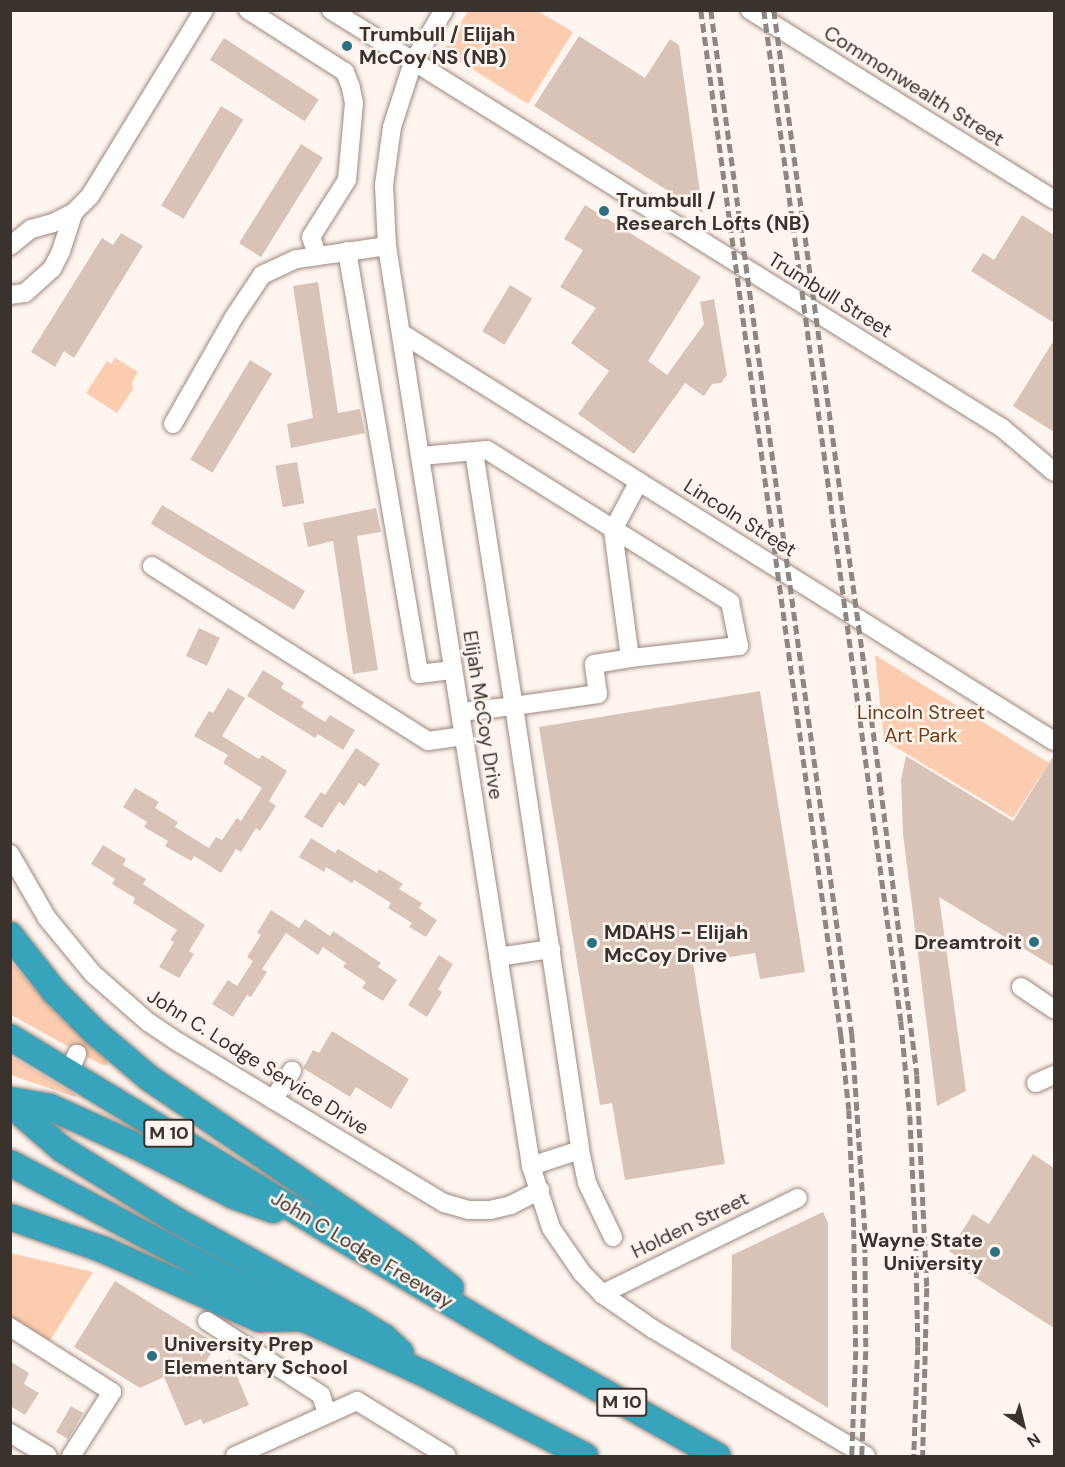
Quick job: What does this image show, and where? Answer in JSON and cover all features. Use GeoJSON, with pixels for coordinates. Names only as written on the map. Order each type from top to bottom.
{"type":"FeatureCollection","features":[{"type":"Feature","properties":{"kind":"highway"},"geometry":{"type":"LineString","coordinates":[[10,935],[54,991],[87,1054],[149,1078],[405,1252],[526,1348]]}},
{"type":"Feature","properties":{"kind":"highway","name":"John C Lodge Freeway"},"geometry":{"type":"LineString","coordinates":[[10,1036],[87,1054],[328,1230],[526,1348],[718,1456]]}},
{"type":"Feature","properties":{"kind":"highway"},"geometry":{"type":"LineString","coordinates":[[10,1102],[50,1107],[136,1146],[234,1196],[328,1230]]}},
{"type":"Feature","properties":{"kind":"highway"},"geometry":{"type":"LineString","coordinates":[[10,1102],[62,1149],[174,1219],[384,1337],[425,1374]]}},
{"type":"Feature","properties":{"kind":"highway"},"geometry":{"type":"LineString","coordinates":[[21,1170],[302,1318],[425,1374],[585,1456]]}},
{"type":"Feature","properties":{"kind":"highway"},"geometry":{"type":"LineString","coordinates":[[10,1216],[104,1250],[260,1319],[302,1318]]}},
{"type":"Feature","properties":{"kind":"street"},"geometry":{"type":"LineString","coordinates":[[10,246],[31,229],[53,223],[73,213],[90,196],[204,10]]}},
{"type":"Feature","properties":{"kind":"street"},"geometry":{"type":"LineString","coordinates":[[248,10],[345,72],[351,88],[354,104],[346,180],[311,237],[317,254]]}},
{"type":"Feature","properties":{"kind":"street","name":"Trumbull Street"},"geometry":{"type":"LineString","coordinates":[[331,10],[1002,428],[1054,472]]}},
{"type":"Feature","properties":{"kind":"street","name":"Elijah McCoy Drive"},"geometry":{"type":"LineString","coordinates":[[444,10],[413,62],[398,102],[387,154],[384,207],[387,246],[531,1166],[540,1191]]}},
{"type":"Feature","properties":{"kind":"street","name":"Commonwealth Street"},"geometry":{"type":"LineString","coordinates":[[750,10],[1054,200]]}},
{"type":"Feature","properties":{"kind":"street"},"geometry":{"type":"LineString","coordinates":[[10,295],[25,293],[52,269],[61,251],[73,213]]}},
{"type":"Feature","properties":{"kind":"street"},"geometry":{"type":"LineString","coordinates":[[173,424],[253,286],[262,275],[278,265],[317,254],[387,246]]}},
{"type":"Feature","properties":{"kind":"street"},"geometry":{"type":"LineString","coordinates":[[347,251],[419,674],[453,670]]}},
{"type":"Feature","properties":{"kind":"street","name":"Lincoln Street"},"geometry":{"type":"LineString","coordinates":[[402,333],[1054,741]]}},
{"type":"Feature","properties":{"kind":"street"},"geometry":{"type":"LineString","coordinates":[[421,456],[487,450],[730,602],[739,646],[594,664],[598,694],[460,712]]}},
{"type":"Feature","properties":{"kind":"street"},"geometry":{"type":"LineString","coordinates":[[474,452],[580,1150],[587,1183],[613,1237]]}},
{"type":"Feature","properties":{"kind":"street"},"geometry":{"type":"LineString","coordinates":[[630,658],[614,530],[639,481]]}},
{"type":"Feature","properties":{"kind":"street"},"geometry":{"type":"LineString","coordinates":[[152,566],[428,741],[464,736]]}},
{"type":"Feature","properties":{"kind":"street","name":"John C. Lodge Service Drive"},"geometry":{"type":"LineString","coordinates":[[10,854],[52,925],[93,974],[120,999],[178,1042],[450,1206],[469,1210],[490,1210],[511,1205],[540,1191]]}},
{"type":"Feature","properties":{"kind":"street"},"geometry":{"type":"LineString","coordinates":[[498,957],[551,949]]}},
{"type":"Feature","properties":{"kind":"street"},"geometry":{"type":"LineString","coordinates":[[1021,987],[1054,1009]]}},
{"type":"Feature","properties":{"kind":"street"},"geometry":{"type":"LineString","coordinates":[[273,1100],[292,1071]]}},
{"type":"Feature","properties":{"kind":"street"},"geometry":{"type":"LineString","coordinates":[[1036,1083],[1054,1075]]}},
{"type":"Feature","properties":{"kind":"street"},"geometry":{"type":"LineString","coordinates":[[531,1166],[580,1150]]}},
{"type":"Feature","properties":{"kind":"street"},"geometry":{"type":"LineString","coordinates":[[540,1191],[551,1227],[582,1273],[602,1294],[653,1329],[866,1456]]}},
{"type":"Feature","properties":{"kind":"street","name":"Holden Street"},"geometry":{"type":"LineString","coordinates":[[602,1294],[798,1198]]}},
{"type":"Feature","properties":{"kind":"street"},"geometry":{"type":"LineString","coordinates":[[207,1321],[321,1395],[327,1414]]}},
{"type":"Feature","properties":{"kind":"street"},"geometry":{"type":"LineString","coordinates":[[10,1327],[112,1392],[71,1456]]}},
{"type":"Feature","properties":{"kind":"street"},"geometry":{"type":"LineString","coordinates":[[235,1456],[357,1401],[447,1456]]}},
{"type":"Feature","properties":{"kind":"street"},"geometry":{"type":"LineString","coordinates":[[10,1433],[48,1456]]}},
{"type":"Feature","properties":{"kind":"green space"},"geometry":{"type":"Polygon","coordinates":[[[468,11],[538,11],[573,32],[528,104],[443,51],[468,11]]]}},
{"type":"Feature","properties":{"kind":"green space"},"geometry":{"type":"Polygon","coordinates":[[[115,358],[138,372],[132,382],[133,389],[117,413],[86,393],[107,361],[111,364],[115,358]]]}},
{"type":"Feature","properties":{"kind":"green space","name":"Lincoln Street Art Park"},"geometry":{"type":"Polygon","coordinates":[[[875,655],[1049,763],[1013,818],[884,740],[875,655]]]}},
{"type":"Feature","properties":{"kind":"green space"},"geometry":{"type":"Polygon","coordinates":[[[10,961],[58,1015],[107,1060],[107,1065],[102,1065],[11,1015],[10,961]]]}},
{"type":"Feature","properties":{"kind":"green space"},"geometry":{"type":"Polygon","coordinates":[[[10,1056],[76,1095],[75,1097],[11,1075],[10,1056]]]}},
{"type":"Feature","properties":{"kind":"green space"},"geometry":{"type":"Polygon","coordinates":[[[10,1253],[93,1272],[49,1342],[11,1318],[10,1253]]]}},
{"type":"Feature","properties":{"kind":"building"},"geometry":{"type":"Polygon","coordinates":[[[579,36],[645,78],[670,39],[679,45],[703,213],[534,106],[579,36]]]}},
{"type":"Feature","properties":{"kind":"building"},"geometry":{"type":"Polygon","coordinates":[[[224,38],[319,100],[305,121],[210,60],[224,38]]]}},
{"type":"Feature","properties":{"kind":"building"},"geometry":{"type":"Polygon","coordinates":[[[221,106],[243,119],[184,219],[161,205],[221,106]]]}},
{"type":"Feature","properties":{"kind":"building"},"geometry":{"type":"Polygon","coordinates":[[[301,144],[323,158],[261,257],[239,243],[301,144]]]}},
{"type":"Feature","properties":{"kind":"building"},"geometry":{"type":"Polygon","coordinates":[[[585,205],[701,277],[648,361],[667,375],[704,324],[700,302],[714,299],[727,375],[721,383],[712,384],[704,396],[685,383],[634,454],[578,414],[609,371],[571,343],[596,308],[560,287],[583,250],[564,239],[585,205]]]}},
{"type":"Feature","properties":{"kind":"building"},"geometry":{"type":"Polygon","coordinates":[[[1022,215],[1054,235],[1054,323],[971,271],[983,253],[994,260],[1022,215]]]}},
{"type":"Feature","properties":{"kind":"building"},"geometry":{"type":"Polygon","coordinates":[[[121,233],[143,246],[74,358],[64,351],[55,367],[31,352],[102,238],[113,245],[121,233]]]}},
{"type":"Feature","properties":{"kind":"building"},"geometry":{"type":"Polygon","coordinates":[[[318,282],[338,413],[360,409],[365,433],[291,448],[287,424],[313,418],[293,286],[318,282]]]}},
{"type":"Feature","properties":{"kind":"building"},"geometry":{"type":"Polygon","coordinates":[[[510,285],[532,298],[504,345],[482,331],[510,285]]]}},
{"type":"Feature","properties":{"kind":"building"},"geometry":{"type":"Polygon","coordinates":[[[1054,340],[1054,432],[1013,406],[1054,340]]]}},
{"type":"Feature","properties":{"kind":"building"},"geometry":{"type":"Polygon","coordinates":[[[250,360],[272,373],[213,473],[190,459],[250,360]]]}},
{"type":"Feature","properties":{"kind":"building"},"geometry":{"type":"Polygon","coordinates":[[[297,462],[304,503],[283,507],[275,466],[297,462]]]}},
{"type":"Feature","properties":{"kind":"building"},"geometry":{"type":"Polygon","coordinates":[[[162,505],[305,591],[294,610],[151,524],[162,505]]]}},
{"type":"Feature","properties":{"kind":"building"},"geometry":{"type":"Polygon","coordinates":[[[376,508],[381,532],[357,536],[378,670],[353,674],[333,541],[308,547],[303,523],[376,508]]]}},
{"type":"Feature","properties":{"kind":"building"},"geometry":{"type":"Polygon","coordinates":[[[199,628],[220,638],[207,666],[186,656],[199,628]]]}},
{"type":"Feature","properties":{"kind":"building"},"geometry":{"type":"Polygon","coordinates":[[[263,670],[284,683],[281,688],[304,702],[301,707],[325,722],[330,715],[355,730],[343,750],[318,734],[315,738],[247,696],[263,670]]]}},
{"type":"Feature","properties":{"kind":"building"},"geometry":{"type":"Polygon","coordinates":[[[228,688],[245,698],[222,736],[259,759],[262,755],[287,771],[269,801],[276,806],[260,831],[256,828],[241,852],[236,849],[221,873],[194,856],[191,861],[165,846],[168,841],[144,827],[147,822],[123,807],[135,788],[159,802],[155,808],[178,822],[175,827],[209,848],[216,837],[222,840],[237,818],[241,821],[262,788],[223,763],[228,755],[194,736],[209,711],[213,713],[228,688]]]}},
{"type":"Feature","properties":{"kind":"building"},"geometry":{"type":"Polygon","coordinates":[[[760,691],[805,972],[760,979],[755,953],[693,963],[725,1164],[625,1180],[612,1103],[600,1105],[539,727],[760,691]]]}},
{"type":"Feature","properties":{"kind":"building"},"geometry":{"type":"Polygon","coordinates":[[[356,748],[380,764],[365,787],[359,783],[344,806],[339,802],[322,828],[304,817],[321,792],[325,795],[356,748]]]}},
{"type":"Feature","properties":{"kind":"building","name":"Dreamtroit"},"geometry":{"type":"Polygon","coordinates":[[[1054,755],[1054,967],[939,897],[966,1091],[937,1106],[903,834],[901,780],[906,756],[1013,821],[1054,755]]]}},
{"type":"Feature","properties":{"kind":"building"},"geometry":{"type":"Polygon","coordinates":[[[311,838],[335,853],[338,849],[377,873],[379,869],[403,884],[399,889],[422,903],[419,908],[437,920],[426,937],[409,927],[412,923],[388,908],[391,903],[354,880],[352,883],[326,867],[324,872],[299,857],[311,838]]]}},
{"type":"Feature","properties":{"kind":"building"},"geometry":{"type":"Polygon","coordinates":[[[103,845],[126,859],[123,865],[146,879],[143,884],[205,925],[189,951],[194,954],[179,978],[159,967],[174,942],[170,940],[177,930],[133,903],[135,898],[112,884],[115,879],[91,864],[103,845]]]}},
{"type":"Feature","properties":{"kind":"building"},"geometry":{"type":"Polygon","coordinates":[[[271,910],[299,928],[305,919],[330,936],[333,931],[381,963],[378,967],[397,980],[383,1001],[362,988],[366,982],[343,967],[346,963],[323,947],[318,955],[286,933],[262,969],[267,972],[251,997],[247,995],[233,1017],[212,1004],[228,980],[237,986],[253,961],[247,957],[261,935],[257,933],[271,910]]]}},
{"type":"Feature","properties":{"kind":"building"},"geometry":{"type":"Polygon","coordinates":[[[439,955],[453,964],[438,989],[442,992],[427,1017],[408,1005],[439,955]]]}},
{"type":"Feature","properties":{"kind":"building"},"geometry":{"type":"Polygon","coordinates":[[[332,1031],[409,1079],[391,1109],[356,1087],[350,1097],[303,1068],[313,1050],[319,1053],[332,1031]]]}},
{"type":"Feature","properties":{"kind":"building"},"geometry":{"type":"Polygon","coordinates":[[[1033,1154],[1054,1168],[1054,1328],[962,1269],[966,1263],[949,1251],[973,1214],[989,1224],[1033,1154]]]}},
{"type":"Feature","properties":{"kind":"building"},"geometry":{"type":"Polygon","coordinates":[[[823,1212],[828,1223],[828,1408],[731,1349],[732,1255],[823,1212]]]}},
{"type":"Feature","properties":{"kind":"building","name":"University Prep Elementary School"},"geometry":{"type":"Polygon","coordinates":[[[115,1281],[217,1344],[199,1372],[230,1359],[249,1405],[203,1424],[201,1419],[185,1426],[164,1377],[140,1388],[74,1347],[115,1281]]]}},
{"type":"Feature","properties":{"kind":"building"},"geometry":{"type":"Polygon","coordinates":[[[10,1361],[29,1373],[24,1384],[39,1393],[25,1415],[10,1406],[10,1361]]]}},
{"type":"Feature","properties":{"kind":"building"},"geometry":{"type":"Polygon","coordinates":[[[71,1406],[83,1413],[68,1439],[56,1432],[71,1406]]]}},
{"type":"Feature","properties":{"kind":"railway"},"geometry":{"type":"LineString","coordinates":[[701,10],[841,1035],[849,1110],[856,1351],[852,1456]]}},
{"type":"Feature","properties":{"kind":"railway"},"geometry":{"type":"LineString","coordinates":[[711,10],[852,1034],[865,1230],[866,1351],[862,1456]]}},
{"type":"Feature","properties":{"kind":"railway"},"geometry":{"type":"LineString","coordinates":[[764,10],[901,1021],[910,1116],[916,1242],[918,1346],[914,1456]]}},
{"type":"Feature","properties":{"kind":"railway"},"geometry":{"type":"LineString","coordinates":[[774,10],[879,773],[917,1075],[927,1288],[923,1456]]}},
{"type":"Feature","properties":{"kind":"place","name":"Trumbull / Elijah McCoy NS (NB)"},"geometry":{"type":"Point","coordinates":[347,46]}},
{"type":"Feature","properties":{"kind":"place","name":"Trumbull / Research Lofts (NB)"},"geometry":{"type":"Point","coordinates":[604,211]}},
{"type":"Feature","properties":{"kind":"place","name":"Dreamtroit"},"geometry":{"type":"Point","coordinates":[1034,942]}},
{"type":"Feature","properties":{"kind":"place","name":"MDAHS - Elijah McCoy Drive"},"geometry":{"type":"Point","coordinates":[592,943]}},
{"type":"Feature","properties":{"kind":"place","name":"Wayne State University"},"geometry":{"type":"Point","coordinates":[995,1252]}},
{"type":"Feature","properties":{"kind":"place","name":"University Prep Elementary School"},"geometry":{"type":"Point","coordinates":[152,1356]}}]}
